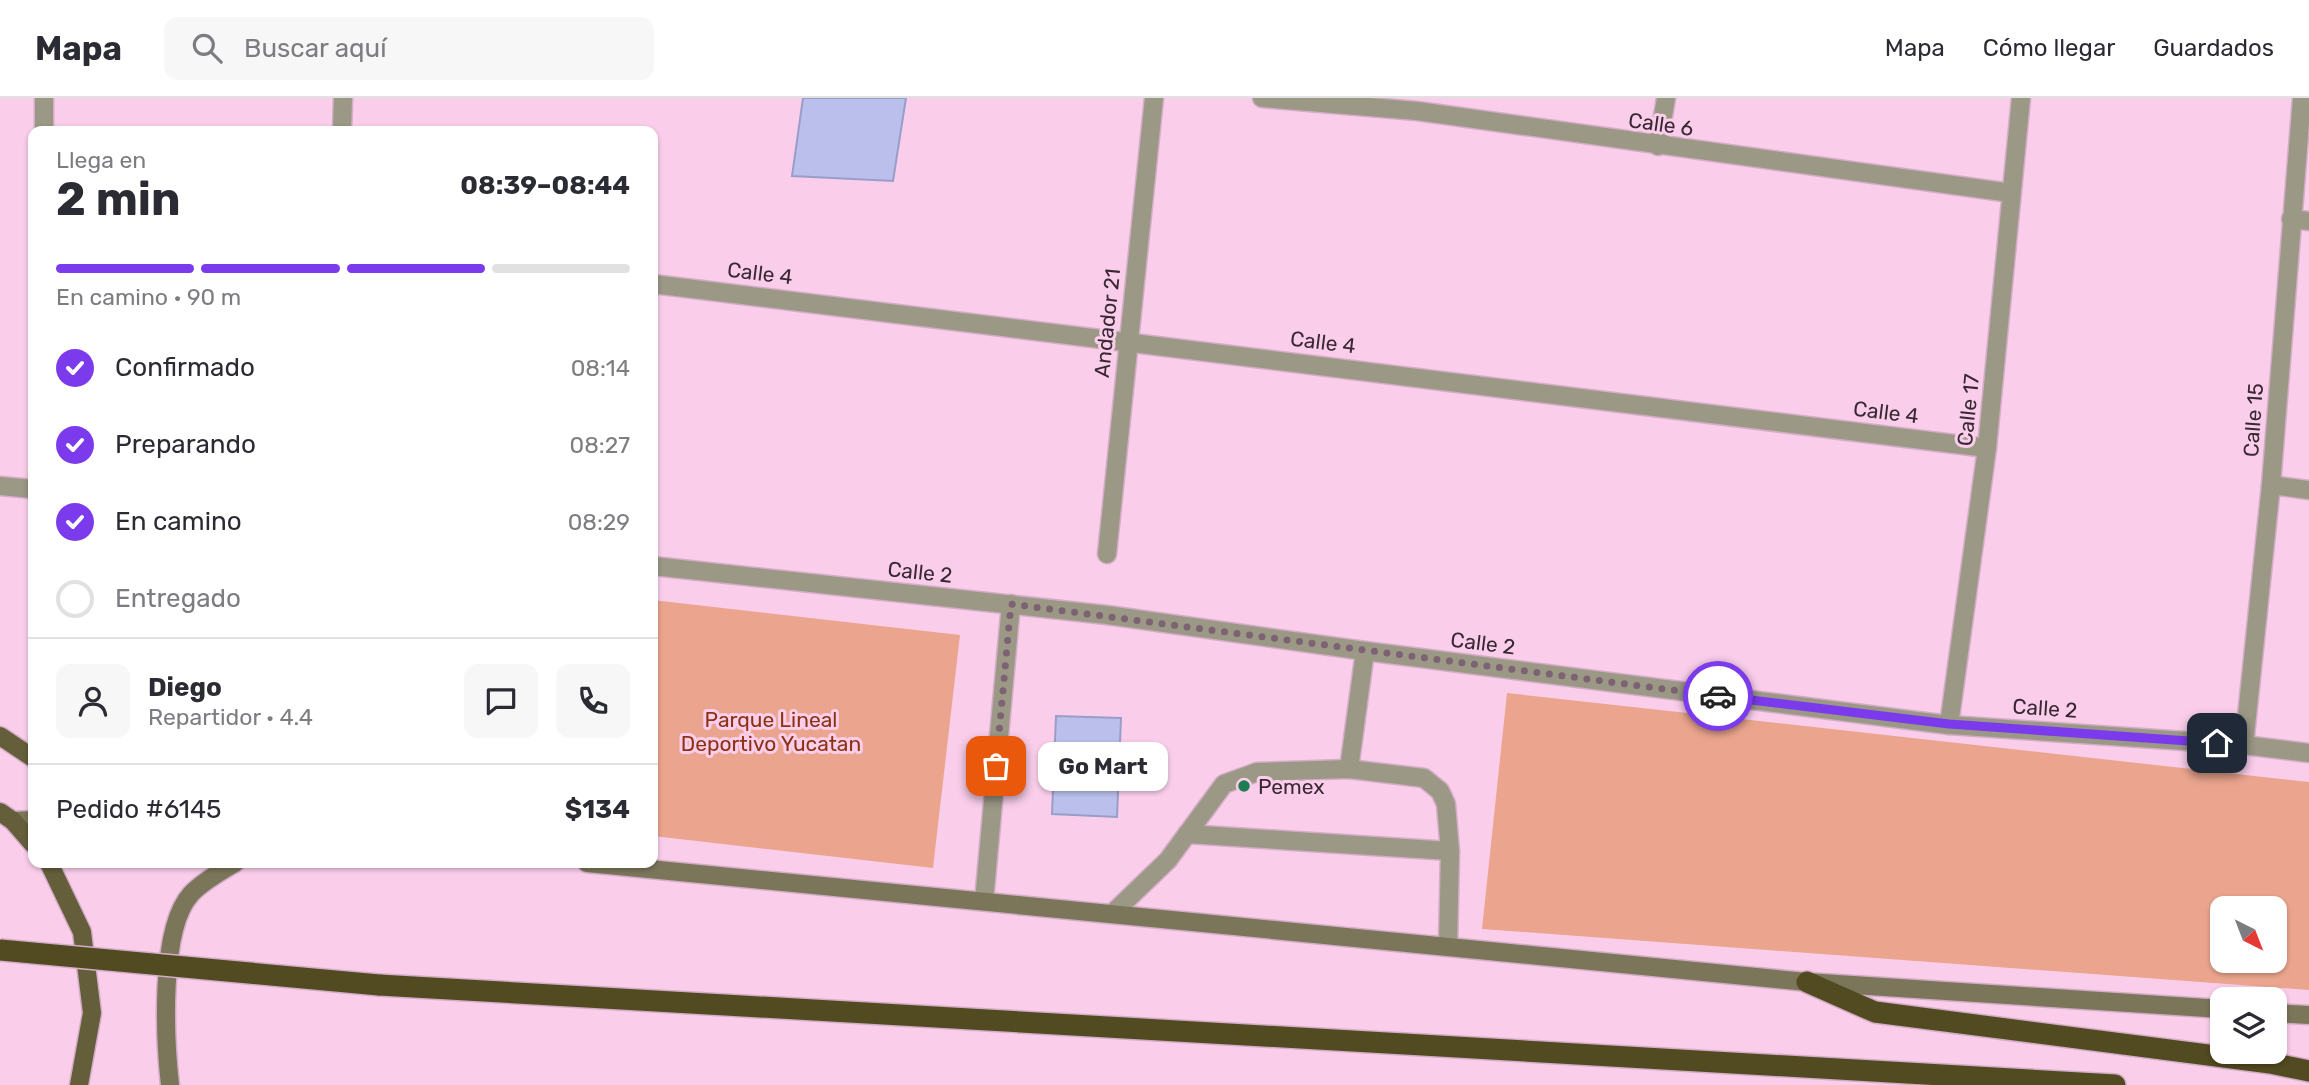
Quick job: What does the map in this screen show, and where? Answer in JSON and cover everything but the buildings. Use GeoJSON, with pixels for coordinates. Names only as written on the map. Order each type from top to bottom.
{"type":"FeatureCollection","features":[{"type":"Feature","properties":{"kind":"highway"},"geometry":{"type":"LineString","coordinates":[[0,950],[379,985],[2115,1085]]}},
{"type":"Feature","properties":{"kind":"highway"},"geometry":{"type":"LineString","coordinates":[[1807,982],[1875,1012],[2270,1063],[2309,1071]]}},
{"type":"Feature","properties":{"kind":"main road"},"geometry":{"type":"LineString","coordinates":[[0,736],[28,755]]}},
{"type":"Feature","properties":{"kind":"main road"},"geometry":{"type":"LineString","coordinates":[[6,816],[28,819]]}},
{"type":"Feature","properties":{"kind":"main road"},"geometry":{"type":"LineString","coordinates":[[6,816],[28,839]]}},
{"type":"Feature","properties":{"kind":"main road"},"geometry":{"type":"LineString","coordinates":[[51,868],[82,932],[92,1013],[79,1085]]}},
{"type":"Feature","properties":{"kind":"main road"},"geometry":{"type":"LineString","coordinates":[[170,1085],[164,1003],[177,918],[190,895],[227,868]]}},
{"type":"Feature","properties":{"kind":"main road"},"geometry":{"type":"LineString","coordinates":[[639,868],[1807,982],[2210,1008]]}},
{"type":"Feature","properties":{"kind":"main road"},"geometry":{"type":"LineString","coordinates":[[2287,1014],[2309,1015]]}},
{"type":"Feature","properties":{"kind":"street"},"geometry":{"type":"LineString","coordinates":[[44,98],[44,126]]}},
{"type":"Feature","properties":{"kind":"street"},"geometry":{"type":"LineString","coordinates":[[342,126],[343,98]]}},
{"type":"Feature","properties":{"kind":"street","name":"Andador 21"},"geometry":{"type":"LineString","coordinates":[[1107,554],[1154,98]]}},
{"type":"Feature","properties":{"kind":"street","name":"Calle 6"},"geometry":{"type":"LineString","coordinates":[[1262,98],[1418,104],[1658,146],[2011,194]]}},
{"type":"Feature","properties":{"kind":"street"},"geometry":{"type":"LineString","coordinates":[[1658,146],[1666,98]]}},
{"type":"Feature","properties":{"kind":"street","name":"Calle 17"},"geometry":{"type":"LineString","coordinates":[[1949,724],[1987,448],[2021,98]]}},
{"type":"Feature","properties":{"kind":"street","name":"Calle 15"},"geometry":{"type":"LineString","coordinates":[[2244,745],[2300,220],[2302,98]]}},
{"type":"Feature","properties":{"kind":"street","name":"Calle 4"},"geometry":{"type":"LineString","coordinates":[[658,285],[1127,340],[1987,448]]}},
{"type":"Feature","properties":{"kind":"street"},"geometry":{"type":"LineString","coordinates":[[2271,485],[2309,490]]}},
{"type":"Feature","properties":{"kind":"street"},"geometry":{"type":"LineString","coordinates":[[0,486],[28,489]]}},
{"type":"Feature","properties":{"kind":"street","name":"Calle 2"},"geometry":{"type":"LineString","coordinates":[[658,567],[1011,604],[1949,724],[2309,752]]}},
{"type":"Feature","properties":{"kind":"street"},"geometry":{"type":"LineString","coordinates":[[984,901],[1011,604]]}},
{"type":"Feature","properties":{"kind":"street"},"geometry":{"type":"LineString","coordinates":[[1349,769],[1365,651]]}},
{"type":"Feature","properties":{"kind":"street"},"geometry":{"type":"LineString","coordinates":[[1113,913],[1168,860],[1224,784],[1256,772],[1349,769],[1424,778],[1440,791],[1446,804],[1450,852],[1448,946]]}},
{"type":"Feature","properties":{"kind":"street"},"geometry":{"type":"LineString","coordinates":[[1187,834],[1450,852]]}},
{"type":"Feature","properties":{"kind":"green space","name":"Parque Lineal Deportivo Yucatan"},"geometry":{"type":"Polygon","coordinates":[[[658,601],[960,635],[933,868],[658,837],[658,601]]]}},
{"type":"Feature","properties":{"kind":"green space"},"geometry":{"type":"Polygon","coordinates":[[[1507,693],[2309,782],[2309,990],[1482,929],[1507,693]]]}},
{"type":"Feature","properties":{"kind":"way so far"},"geometry":{"type":"LineString","coordinates":[[996,766],[1011,604],[1718,696]]}},
{"type":"Feature","properties":{"kind":"place","name":"Go Mart"},"geometry":{"type":"Point","coordinates":[996,766]}},
{"type":"Feature","properties":{"kind":"place","name":"Pemex"},"geometry":{"type":"Point","coordinates":[1244,786]}},
{"type":"Feature","properties":{"kind":"route"},"geometry":{"type":"LineString","coordinates":[[1718,696],[1949,724],[2217,743]]}}]}
